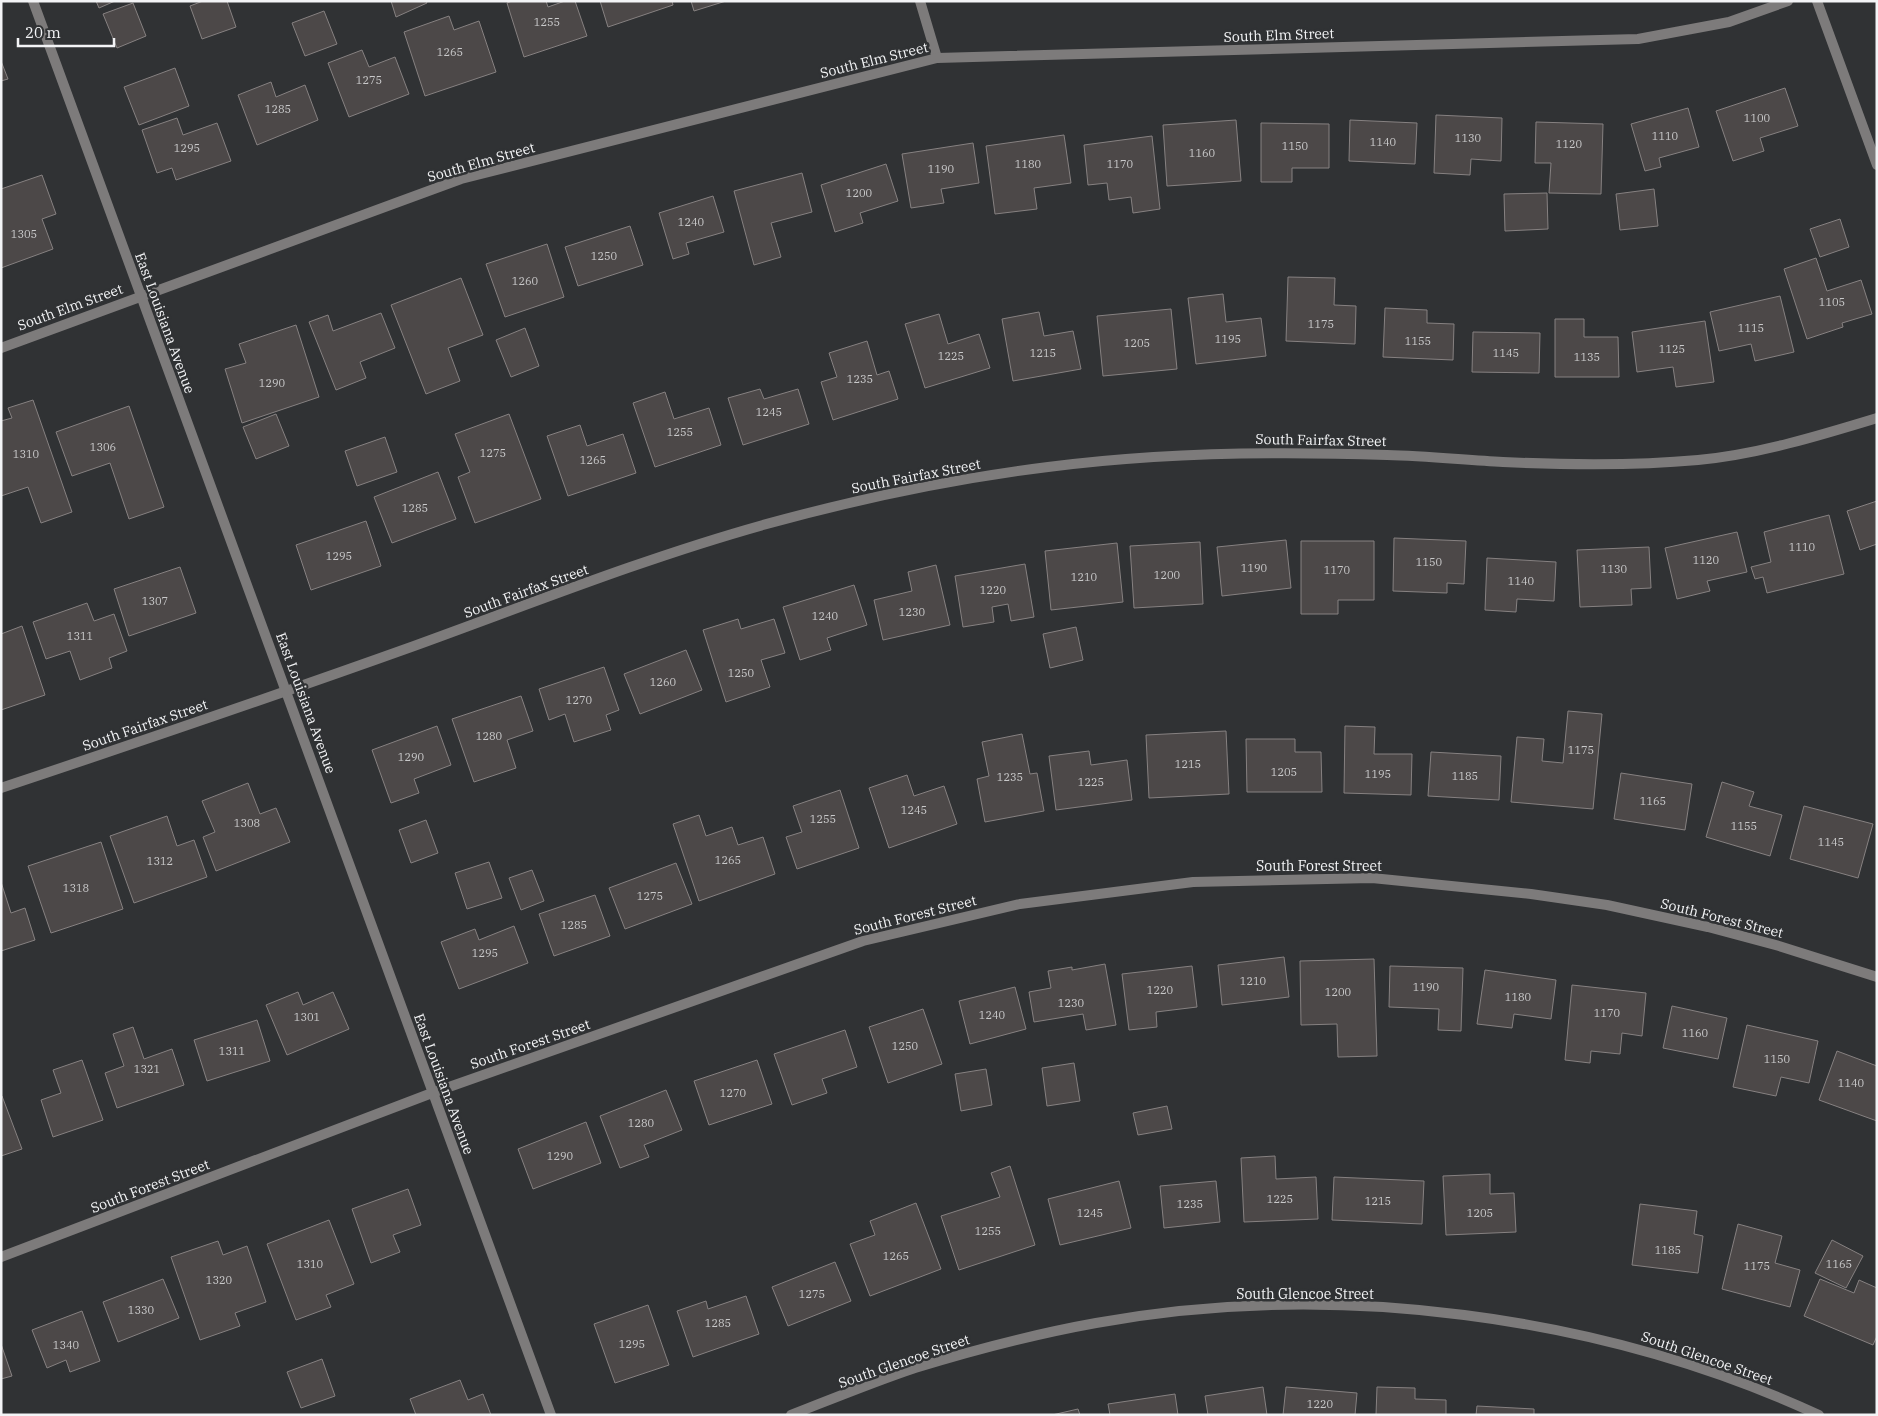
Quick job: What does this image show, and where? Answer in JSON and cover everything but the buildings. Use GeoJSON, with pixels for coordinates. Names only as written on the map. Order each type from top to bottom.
{"type":"FeatureCollection","features":[{"type":"Feature","properties":{"kind":"street","name":"East Louisiana Avenue"},"geometry":{"type":"LineString","coordinates":[[33,1],[551,1415]]}},
{"type":"Feature","properties":{"kind":"street"},"geometry":{"type":"LineString","coordinates":[[920,1],[937,58]]}},
{"type":"Feature","properties":{"kind":"street","name":"South Elm Street"},"geometry":{"type":"LineString","coordinates":[[1,348],[461,179],[937,58],[1638,39],[1729,22],[1788,1]]}},
{"type":"Feature","properties":{"kind":"street"},"geometry":{"type":"LineString","coordinates":[[1817,1],[1877,164]]}},
{"type":"Feature","properties":{"kind":"street","name":"South Fairfax Street"},"geometry":{"type":"LineString","coordinates":[[1,788],[287,691],[660,558],[758,526],[891,492],[1045,467],[1125,458],[1227,453],[1383,455],[1584,464],[1702,459],[1757,451],[1811,438],[1877,418]]}},
{"type":"Feature","properties":{"kind":"street","name":"South Forest Street"},"geometry":{"type":"LineString","coordinates":[[1,1257],[432,1093],[863,941],[1020,904],[1193,882],[1372,878],[1531,894],[1607,905],[1708,927],[1779,946],[1877,977]]}},
{"type":"Feature","properties":{"kind":"street","name":"South Glencoe Street"},"geometry":{"type":"LineString","coordinates":[[791,1415],[912,1369],[1049,1332],[1162,1313],[1234,1307],[1308,1305],[1399,1308],[1486,1317],[1569,1332],[1641,1350],[1712,1372],[1819,1415]]}}]}
